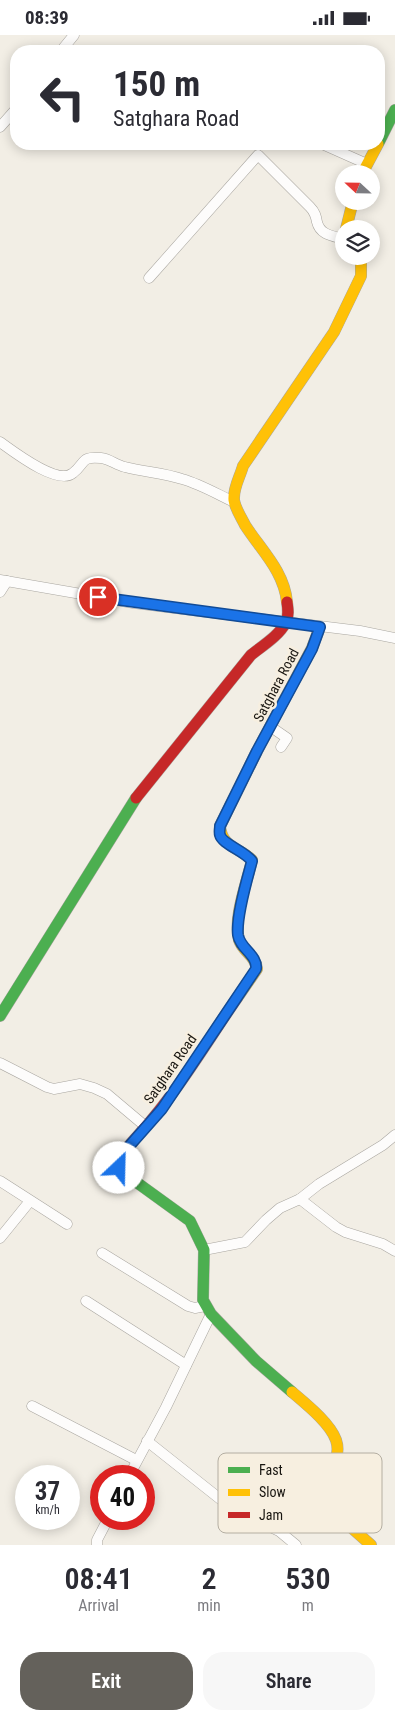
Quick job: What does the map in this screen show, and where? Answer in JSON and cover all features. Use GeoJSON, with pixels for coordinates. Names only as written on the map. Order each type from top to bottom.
{"type":"FeatureCollection","features":[{"type":"Feature","properties":{"kind":"street"},"geometry":{"type":"LineString","coordinates":[[66,45],[74,35]]}},
{"type":"Feature","properties":{"kind":"street"},"geometry":{"type":"LineString","coordinates":[[385,129],[395,110]]}},
{"type":"Feature","properties":{"kind":"street"},"geometry":{"type":"LineString","coordinates":[[0,127],[10,116]]}},
{"type":"Feature","properties":{"kind":"street"},"geometry":{"type":"LineString","coordinates":[[332,150],[358,165]]}},
{"type":"Feature","properties":{"kind":"street"},"geometry":{"type":"LineString","coordinates":[[367,165],[374,150]]}},
{"type":"Feature","properties":{"kind":"street"},"geometry":{"type":"LineString","coordinates":[[150,279],[258,155],[315,212],[320,229],[326,234],[335,236]]}},
{"type":"Feature","properties":{"kind":"street"},"geometry":{"type":"LineString","coordinates":[[1,1013],[130,805],[251,655],[287,622],[286,591],[280,574],[243,519],[234,502],[236,487],[243,466],[334,332],[361,276],[361,265]]}},
{"type":"Feature","properties":{"kind":"street"},"geometry":{"type":"LineString","coordinates":[[0,442],[54,476],[65,478],[73,473],[89,457],[107,459],[122,466],[182,479],[234,502]]}},
{"type":"Feature","properties":{"kind":"street"},"geometry":{"type":"LineString","coordinates":[[0,592],[4,580],[133,603],[395,637]]}},
{"type":"Feature","properties":{"kind":"street","name":"Satghara Road"},"geometry":{"type":"LineString","coordinates":[[208,1310],[203,1300],[202,1288],[204,1250],[190,1221],[120,1171],[119,1164],[124,1152],[162,1109],[256,969],[255,960],[241,945],[238,936],[252,861],[247,855],[223,840],[220,835],[220,826],[312,649],[320,627]]}},
{"type":"Feature","properties":{"kind":"street"},"geometry":{"type":"LineString","coordinates":[[271,727],[287,738],[281,747]]}},
{"type":"Feature","properties":{"kind":"street"},"geometry":{"type":"LineString","coordinates":[[0,1063],[54,1089],[80,1085],[107,1093],[145,1126]]}},
{"type":"Feature","properties":{"kind":"street"},"geometry":{"type":"LineString","coordinates":[[204,1250],[245,1242],[280,1209],[300,1199],[319,1184],[383,1145],[395,1135]]}},
{"type":"Feature","properties":{"kind":"street"},"geometry":{"type":"LineString","coordinates":[[0,1181],[67,1224]]}},
{"type":"Feature","properties":{"kind":"street"},"geometry":{"type":"LineString","coordinates":[[300,1199],[344,1232],[395,1251]]}},
{"type":"Feature","properties":{"kind":"street"},"geometry":{"type":"LineString","coordinates":[[0,1238],[30,1201]]}},
{"type":"Feature","properties":{"kind":"street"},"geometry":{"type":"LineString","coordinates":[[102,1253],[188,1306],[208,1310],[256,1361],[296,1395],[328,1426],[336,1441],[337,1453]]}},
{"type":"Feature","properties":{"kind":"street"},"geometry":{"type":"LineString","coordinates":[[86,1301],[186,1365]]}},
{"type":"Feature","properties":{"kind":"street"},"geometry":{"type":"LineString","coordinates":[[134,1465],[186,1365],[208,1310]]}},
{"type":"Feature","properties":{"kind":"street"},"geometry":{"type":"LineString","coordinates":[[32,1406],[136,1460]]}},
{"type":"Feature","properties":{"kind":"street"},"geometry":{"type":"LineString","coordinates":[[147,1441],[218,1497]]}},
{"type":"Feature","properties":{"kind":"street"},"geometry":{"type":"LineString","coordinates":[[97,1545],[103,1530]]}},
{"type":"Feature","properties":{"kind":"street"},"geometry":{"type":"LineString","coordinates":[[282,1533],[296,1545]]}},
{"type":"Feature","properties":{"kind":"street"},"geometry":{"type":"LineString","coordinates":[[358,1533],[371,1545]]}},
{"type":"Feature","properties":{"kind":"traffic: fast"},"geometry":{"type":"LineString","coordinates":[[385,130],[395,110]]}},
{"type":"Feature","properties":{"kind":"traffic: fast"},"geometry":{"type":"LineString","coordinates":[[0,1016],[136,798]]}},
{"type":"Feature","properties":{"kind":"traffic: fast"},"geometry":{"type":"LineString","coordinates":[[132,1179],[190,1221],[204,1250],[203,1300],[211,1314],[256,1361],[292,1392]]}},
{"type":"Feature","properties":{"kind":"traffic: slow"},"geometry":{"type":"LineString","coordinates":[[367,165],[375,150]]}},
{"type":"Feature","properties":{"kind":"traffic: slow"},"geometry":{"type":"LineString","coordinates":[[348,220],[351,210]]}},
{"type":"Feature","properties":{"kind":"traffic: slow"},"geometry":{"type":"LineString","coordinates":[[287,602],[277,571],[245,525],[237,509],[234,500],[235,491],[243,466],[334,332],[361,276],[361,265]]}},
{"type":"Feature","properties":{"kind":"traffic: slow"},"geometry":{"type":"LineString","coordinates":[[237,998],[257,969],[254,961],[241,944],[238,931],[239,911],[252,860],[224,839],[220,826],[257,751],[312,648],[320,627]]}},
{"type":"Feature","properties":{"kind":"traffic: slow"},"geometry":{"type":"LineString","coordinates":[[292,1392],[329,1427],[336,1440],[337,1453]]}},
{"type":"Feature","properties":{"kind":"traffic: slow"},"geometry":{"type":"LineString","coordinates":[[358,1533],[371,1545]]}},
{"type":"Feature","properties":{"kind":"traffic: jam"},"geometry":{"type":"LineString","coordinates":[[136,798],[251,655],[283,627],[288,617],[287,602]]}},
{"type":"Feature","properties":{"kind":"traffic: jam"},"geometry":{"type":"LineString","coordinates":[[132,1179],[120,1171],[123,1155],[179,1083],[237,998]]}},
{"type":"Feature","properties":{"kind":"route"},"geometry":{"type":"LineString","coordinates":[[98,597],[320,627],[312,649],[257,751],[220,826],[220,835],[223,840],[247,855],[252,861],[238,936],[241,945],[255,960],[256,969],[162,1109],[124,1152],[120,1159],[119,1168]]}}]}
